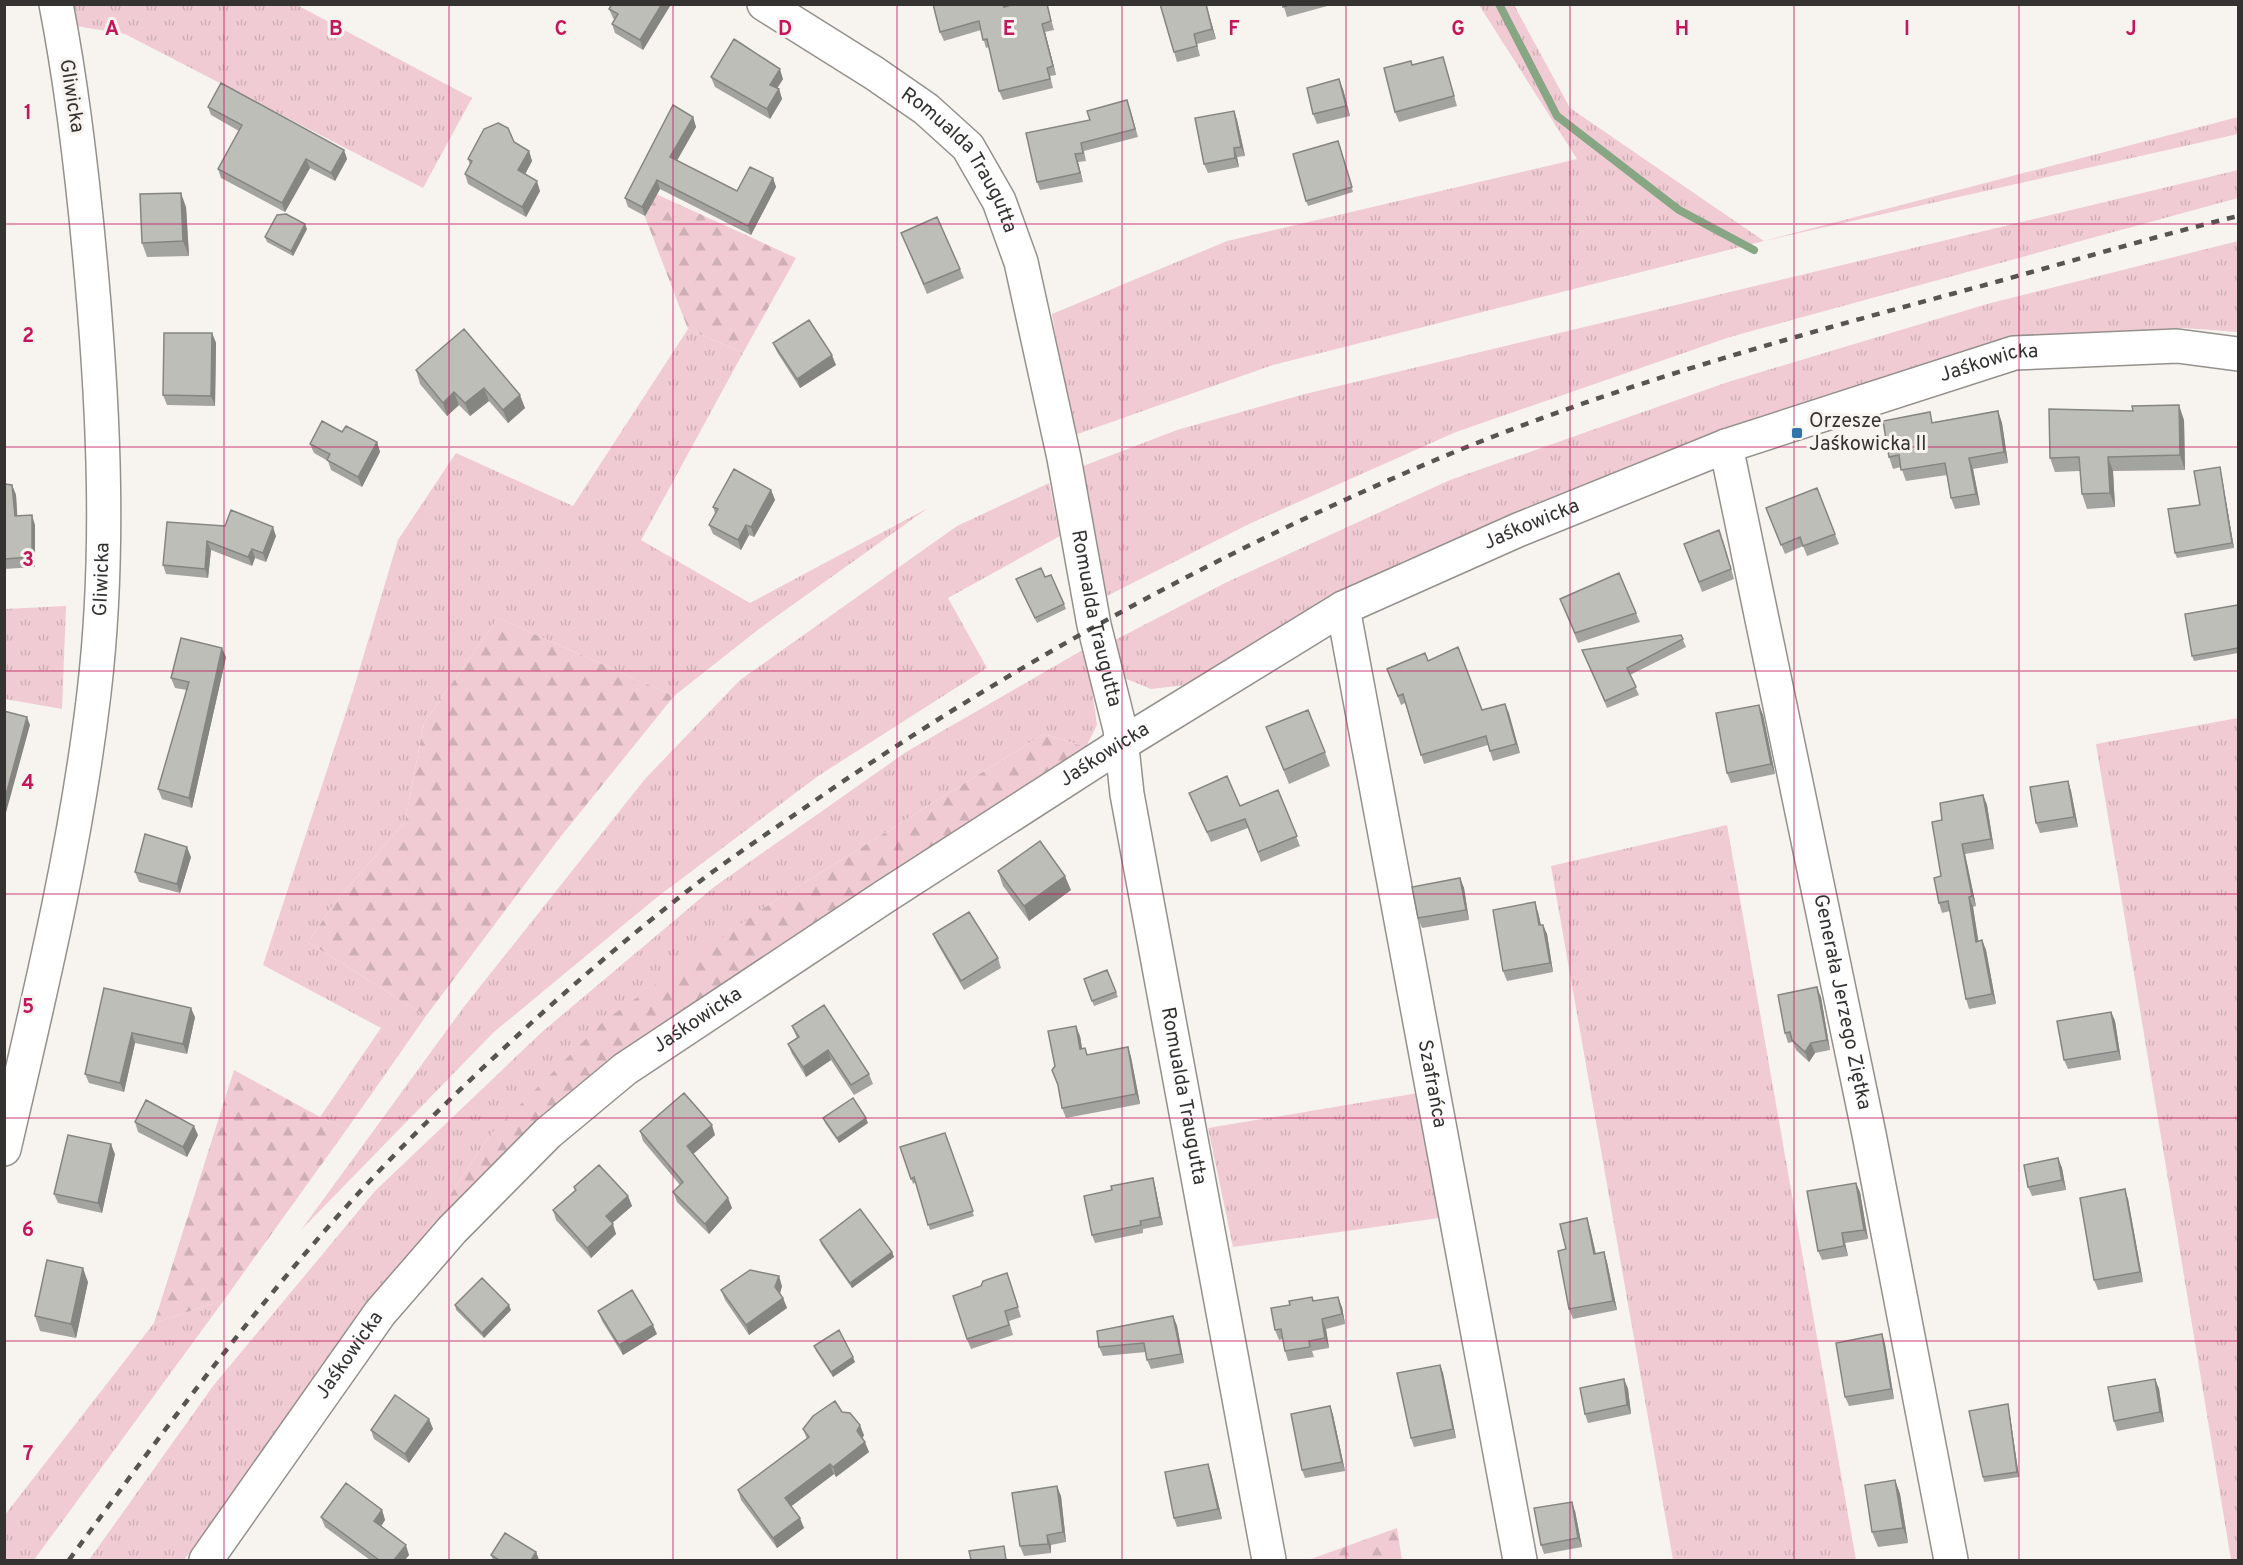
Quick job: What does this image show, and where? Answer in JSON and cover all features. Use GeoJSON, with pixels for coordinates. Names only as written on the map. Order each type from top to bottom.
{"type":"FeatureCollection","features":[{"type":"Feature","properties":{"kind":"street","name":"Gliwicka"},"geometry":{"type":"LineString","coordinates":[[4,1149],[79,805],[94,690],[102,577],[103,459],[97,340],[75,120],[56,4]]}},
{"type":"Feature","properties":{"kind":"street","name":"Romualda Traugutta"},"geometry":{"type":"LineString","coordinates":[[764,4],[874,73],[926,109],[968,147],[996,193],[1021,262],[1064,458],[1094,625],[1120,729],[1120,745],[1269,1560]]}},
{"type":"Feature","properties":{"kind":"street","name":"Jaśkowicka"},"geometry":{"type":"LineString","coordinates":[[206,1560],[380,1313],[452,1230],[548,1133],[625,1069],[930,867],[1120,745],[1343,608],[1518,530],[1726,446],[2014,353],[2177,346],[2238,354]]}},
{"type":"Feature","properties":{"kind":"street","name":"Generała Jerzego Ziętka"},"geometry":{"type":"LineString","coordinates":[[1726,446],[1869,1134],[1951,1560]]}},
{"type":"Feature","properties":{"kind":"street","name":"Szafrańca"},"geometry":{"type":"LineString","coordinates":[[1343,608],[1520,1560]]}},
{"type":"Feature","properties":{"kind":"green space"},"geometry":{"type":"Polygon","coordinates":[[[71,5],[297,5],[472,98],[423,188],[125,34],[76,26],[71,5]]]}},
{"type":"Feature","properties":{"kind":"green space"},"geometry":{"type":"Polygon","coordinates":[[[1479,5],[1514,5],[1570,108],[1764,241],[1273,365],[1072,436],[1052,314],[1227,241],[1577,159],[1479,5]]]}},
{"type":"Feature","properties":{"kind":"green space"},"geometry":{"type":"Polygon","coordinates":[[[2238,117],[2238,134],[1764,241],[2238,117]]]}},
{"type":"Feature","properties":{"kind":"green space"},"geometry":{"type":"Polygon","coordinates":[[[2238,170],[2238,198],[1730,337],[1456,432],[1249,524],[1101,599],[1078,468],[1177,430],[1305,394],[2238,170]]]}},
{"type":"Feature","properties":{"kind":"green space"},"geometry":{"type":"Polygon","coordinates":[[[632,183],[796,258],[743,353],[688,329],[632,183]]]}},
{"type":"Feature","properties":{"kind":"green space"},"geometry":{"type":"Polygon","coordinates":[[[2238,241],[2238,332],[2183,328],[2013,342],[1728,430],[1403,561],[1194,684],[1151,689],[1124,678],[1111,642],[1225,583],[1450,480],[1728,382],[1987,304],[2238,241]]]}},
{"type":"Feature","properties":{"kind":"green space"},"geometry":{"type":"Polygon","coordinates":[[[688,329],[743,353],[641,540],[750,603],[928,508],[759,629],[674,696],[498,618],[424,723],[405,822],[336,901],[308,942],[426,1016],[347,1129],[320,1117],[381,1028],[263,965],[353,691],[398,540],[456,453],[573,506],[688,329]]]}},
{"type":"Feature","properties":{"kind":"green space"},"geometry":{"type":"Polygon","coordinates":[[[1049,483],[1060,536],[948,598],[987,668],[818,776],[656,898],[494,1032],[301,1230],[463,1008],[645,779],[740,680],[957,526],[1049,483]]]}},
{"type":"Feature","properties":{"kind":"green space"},"geometry":{"type":"Polygon","coordinates":[[[66,606],[62,709],[5,699],[5,609],[66,606]]]}},
{"type":"Feature","properties":{"kind":"green space"},"geometry":{"type":"Polygon","coordinates":[[[498,618],[674,696],[558,840],[426,1016],[308,942],[336,901],[405,822],[424,723],[498,618]]]}},
{"type":"Feature","properties":{"kind":"green space"},"geometry":{"type":"Polygon","coordinates":[[[1086,648],[1097,725],[1086,747],[1044,734],[762,909],[489,1136],[419,1243],[184,1560],[89,1560],[213,1386],[375,1191],[542,1032],[714,887],[906,752],[1086,648]]]}},
{"type":"Feature","properties":{"kind":"green space"},"geometry":{"type":"Polygon","coordinates":[[[2238,718],[2238,1560],[2231,1560],[2096,744],[2238,718]]]}},
{"type":"Feature","properties":{"kind":"green space"},"geometry":{"type":"Polygon","coordinates":[[[1044,734],[1086,747],[570,1092],[419,1243],[489,1136],[604,1021],[762,909],[1044,734]]]}},
{"type":"Feature","properties":{"kind":"green space"},"geometry":{"type":"Polygon","coordinates":[[[1727,825],[1856,1560],[1673,1560],[1551,866],[1727,825]]]}},
{"type":"Feature","properties":{"kind":"green space"},"geometry":{"type":"Polygon","coordinates":[[[234,1070],[320,1117],[347,1129],[224,1300],[154,1323],[234,1070]]]}},
{"type":"Feature","properties":{"kind":"green space"},"geometry":{"type":"Polygon","coordinates":[[[1418,1093],[1439,1218],[1233,1247],[1208,1128],[1418,1093]]]}},
{"type":"Feature","properties":{"kind":"green space"},"geometry":{"type":"Polygon","coordinates":[[[224,1300],[34,1560],[5,1560],[4,1516],[154,1323],[224,1300]]]}},
{"type":"Feature","properties":{"kind":"green space"},"geometry":{"type":"Polygon","coordinates":[[[1397,1528],[1402,1560],[1308,1560],[1397,1528]]]}},
{"type":"Feature","properties":{"kind":"building"},"geometry":{"type":"Polygon","coordinates":[[[612,4],[662,4],[640,40],[612,24],[618,14],[609,9],[612,4]]]}},
{"type":"Feature","properties":{"kind":"building"},"geometry":{"type":"Polygon","coordinates":[[[933,4],[1003,4],[1004,7],[1014,4],[1047,4],[1051,21],[1042,24],[1053,66],[1047,68],[1050,79],[999,91],[987,39],[983,40],[979,21],[940,32],[933,4]]]}},
{"type":"Feature","properties":{"kind":"building"},"geometry":{"type":"Polygon","coordinates":[[[1160,4],[1206,4],[1212,29],[1194,34],[1197,46],[1174,52],[1160,4]]]}},
{"type":"Feature","properties":{"kind":"building"},"geometry":{"type":"Polygon","coordinates":[[[734,39],[780,69],[770,85],[779,89],[767,109],[711,77],[734,39]]]}},
{"type":"Feature","properties":{"kind":"building"},"geometry":{"type":"Polygon","coordinates":[[[1443,57],[1454,96],[1395,112],[1384,68],[1411,61],[1412,65],[1443,57]]]}},
{"type":"Feature","properties":{"kind":"building"},"geometry":{"type":"Polygon","coordinates":[[[1339,79],[1346,106],[1313,114],[1307,88],[1339,79]]]}},
{"type":"Feature","properties":{"kind":"building"},"geometry":{"type":"Polygon","coordinates":[[[221,83],[344,150],[331,173],[306,159],[282,203],[218,169],[242,125],[208,107],[221,83]]]}},
{"type":"Feature","properties":{"kind":"building"},"geometry":{"type":"Polygon","coordinates":[[[1127,100],[1135,129],[1081,143],[1083,153],[1075,154],[1080,173],[1037,182],[1026,133],[1090,120],[1087,111],[1127,100]]]}},
{"type":"Feature","properties":{"kind":"building"},"geometry":{"type":"Polygon","coordinates":[[[673,105],[693,117],[670,157],[737,191],[750,167],[773,178],[748,226],[657,180],[642,207],[625,198],[673,105]]]}},
{"type":"Feature","properties":{"kind":"building"},"geometry":{"type":"Polygon","coordinates":[[[1234,111],[1241,147],[1234,148],[1235,158],[1204,164],[1195,118],[1234,111]]]}},
{"type":"Feature","properties":{"kind":"building"},"geometry":{"type":"Polygon","coordinates":[[[498,123],[508,128],[514,142],[529,151],[518,170],[537,181],[522,207],[465,174],[472,161],[468,159],[484,129],[498,123]]]}},
{"type":"Feature","properties":{"kind":"building"},"geometry":{"type":"Polygon","coordinates":[[[1338,141],[1352,187],[1306,201],[1293,154],[1338,141]]]}},
{"type":"Feature","properties":{"kind":"building"},"geometry":{"type":"Polygon","coordinates":[[[181,193],[183,241],[142,243],[140,194],[181,193]]]}},
{"type":"Feature","properties":{"kind":"building"},"geometry":{"type":"Polygon","coordinates":[[[286,214],[305,224],[291,251],[265,237],[277,215],[286,214]]]}},
{"type":"Feature","properties":{"kind":"building"},"geometry":{"type":"Polygon","coordinates":[[[937,217],[960,269],[924,284],[901,233],[937,217]]]}},
{"type":"Feature","properties":{"kind":"building"},"geometry":{"type":"Polygon","coordinates":[[[809,320],[832,355],[797,379],[773,343],[809,320]]]}},
{"type":"Feature","properties":{"kind":"building"},"geometry":{"type":"Polygon","coordinates":[[[464,329],[520,395],[503,410],[484,388],[465,403],[454,392],[443,403],[416,370],[464,329]]]}},
{"type":"Feature","properties":{"kind":"building"},"geometry":{"type":"Polygon","coordinates":[[[164,333],[212,333],[211,396],[163,395],[164,333]]]}},
{"type":"Feature","properties":{"kind":"building"},"geometry":{"type":"Polygon","coordinates":[[[2179,405],[2180,455],[2108,457],[2110,493],[2082,494],[2079,457],[2050,458],[2049,409],[2133,411],[2132,406],[2179,405]]]}},
{"type":"Feature","properties":{"kind":"building"},"geometry":{"type":"Polygon","coordinates":[[[1998,411],[2004,452],[1969,458],[1976,494],[1951,498],[1945,463],[1901,470],[1899,455],[1889,457],[1883,421],[1930,412],[1932,423],[1998,411]]]}},
{"type":"Feature","properties":{"kind":"building"},"geometry":{"type":"Polygon","coordinates":[[[322,421],[342,432],[346,426],[377,442],[358,477],[327,460],[330,454],[310,444],[322,421]]]}},
{"type":"Feature","properties":{"kind":"building"},"geometry":{"type":"Polygon","coordinates":[[[2220,467],[2232,543],[2175,553],[2168,509],[2200,505],[2194,471],[2220,467]]]}},
{"type":"Feature","properties":{"kind":"building"},"geometry":{"type":"Polygon","coordinates":[[[734,469],[771,490],[751,527],[746,525],[738,540],[709,525],[718,509],[713,507],[734,469]]]}},
{"type":"Feature","properties":{"kind":"building"},"geometry":{"type":"Polygon","coordinates":[[[4,484],[12,485],[15,516],[32,515],[32,557],[4,559],[4,484]]]}},
{"type":"Feature","properties":{"kind":"building"},"geometry":{"type":"Polygon","coordinates":[[[1817,488],[1835,534],[1803,546],[1800,537],[1781,545],[1766,508],[1817,488]]]}},
{"type":"Feature","properties":{"kind":"building"},"geometry":{"type":"Polygon","coordinates":[[[231,510],[273,527],[263,553],[252,549],[248,557],[207,541],[205,569],[163,565],[167,522],[225,526],[231,510]]]}},
{"type":"Feature","properties":{"kind":"building"},"geometry":{"type":"Polygon","coordinates":[[[1719,530],[1731,569],[1699,582],[1684,544],[1719,530]]]}},
{"type":"Feature","properties":{"kind":"building"},"geometry":{"type":"Polygon","coordinates":[[[1041,568],[1045,577],[1051,575],[1064,604],[1035,618],[1016,579],[1041,568]]]}},
{"type":"Feature","properties":{"kind":"building"},"geometry":{"type":"Polygon","coordinates":[[[1619,573],[1636,613],[1575,633],[1560,599],[1619,573]]]}},
{"type":"Feature","properties":{"kind":"building"},"geometry":{"type":"Polygon","coordinates":[[[2238,605],[2238,648],[2192,656],[2185,614],[2238,605]]]}},
{"type":"Feature","properties":{"kind":"building"},"geometry":{"type":"Polygon","coordinates":[[[1681,635],[1683,639],[1627,668],[1636,687],[1605,701],[1582,650],[1681,635]]]}},
{"type":"Feature","properties":{"kind":"building"},"geometry":{"type":"Polygon","coordinates":[[[181,638],[222,648],[189,798],[158,789],[189,682],[171,678],[181,638]]]}},
{"type":"Feature","properties":{"kind":"building"},"geometry":{"type":"Polygon","coordinates":[[[1458,647],[1482,710],[1505,704],[1516,744],[1490,751],[1486,736],[1421,755],[1403,694],[1398,696],[1387,669],[1425,653],[1428,661],[1458,647]]]}},
{"type":"Feature","properties":{"kind":"building"},"geometry":{"type":"Polygon","coordinates":[[[1759,705],[1771,764],[1727,773],[1716,713],[1759,705]]]}},
{"type":"Feature","properties":{"kind":"building"},"geometry":{"type":"Polygon","coordinates":[[[1308,710],[1325,752],[1284,770],[1266,727],[1308,710]]]}},
{"type":"Feature","properties":{"kind":"building"},"geometry":{"type":"Polygon","coordinates":[[[4,711],[27,717],[4,802],[4,711]]]}},
{"type":"Feature","properties":{"kind":"building"},"geometry":{"type":"Polygon","coordinates":[[[1227,776],[1240,806],[1278,790],[1297,836],[1258,852],[1245,819],[1207,832],[1189,793],[1227,776]]]}},
{"type":"Feature","properties":{"kind":"building"},"geometry":{"type":"Polygon","coordinates":[[[2068,781],[2074,817],[2036,823],[2030,787],[2068,781]]]}},
{"type":"Feature","properties":{"kind":"building"},"geometry":{"type":"Polygon","coordinates":[[[1983,795],[1991,839],[1962,844],[1972,896],[1969,897],[1976,942],[1982,940],[1992,994],[1966,999],[1948,901],[1939,903],[1934,878],[1941,876],[1932,822],[1942,820],[1940,803],[1983,795]]]}},
{"type":"Feature","properties":{"kind":"building"},"geometry":{"type":"Polygon","coordinates":[[[145,834],[187,847],[177,884],[135,872],[145,834]]]}},
{"type":"Feature","properties":{"kind":"building"},"geometry":{"type":"Polygon","coordinates":[[[1040,841],[1065,876],[1024,906],[998,871],[1040,841]]]}},
{"type":"Feature","properties":{"kind":"building"},"geometry":{"type":"Polygon","coordinates":[[[1460,878],[1466,910],[1418,918],[1412,887],[1460,878]]]}},
{"type":"Feature","properties":{"kind":"building"},"geometry":{"type":"Polygon","coordinates":[[[1535,902],[1539,925],[1543,925],[1550,963],[1503,971],[1493,910],[1535,902]]]}},
{"type":"Feature","properties":{"kind":"building"},"geometry":{"type":"Polygon","coordinates":[[[969,912],[998,958],[961,981],[933,934],[969,912]]]}},
{"type":"Feature","properties":{"kind":"building"},"geometry":{"type":"Polygon","coordinates":[[[1107,970],[1116,992],[1092,1001],[1084,979],[1107,970]]]}},
{"type":"Feature","properties":{"kind":"building"},"geometry":{"type":"Polygon","coordinates":[[[1817,987],[1827,1040],[1811,1043],[1805,1052],[1792,1040],[1790,1032],[1785,1033],[1778,995],[1817,987]]]}},
{"type":"Feature","properties":{"kind":"building"},"geometry":{"type":"Polygon","coordinates":[[[104,988],[191,1008],[183,1044],[132,1033],[120,1083],[85,1074],[104,988]]]}},
{"type":"Feature","properties":{"kind":"building"},"geometry":{"type":"Polygon","coordinates":[[[824,1005],[869,1074],[851,1085],[828,1050],[803,1067],[788,1044],[799,1037],[792,1026],[824,1005]]]}},
{"type":"Feature","properties":{"kind":"building"},"geometry":{"type":"Polygon","coordinates":[[[2111,1012],[2118,1051],[2064,1060],[2057,1021],[2111,1012]]]}},
{"type":"Feature","properties":{"kind":"building"},"geometry":{"type":"Polygon","coordinates":[[[1076,1026],[1080,1049],[1085,1048],[1087,1055],[1128,1047],[1136,1094],[1062,1108],[1058,1085],[1052,1070],[1055,1066],[1048,1031],[1076,1026]]]}},
{"type":"Feature","properties":{"kind":"building"},"geometry":{"type":"Polygon","coordinates":[[[684,1093],[712,1125],[687,1146],[728,1198],[705,1224],[673,1192],[683,1182],[640,1131],[684,1093]]]}},
{"type":"Feature","properties":{"kind":"building"},"geometry":{"type":"Polygon","coordinates":[[[853,1098],[866,1118],[837,1138],[823,1118],[853,1098]]]}},
{"type":"Feature","properties":{"kind":"building"},"geometry":{"type":"Polygon","coordinates":[[[146,1100],[194,1126],[183,1147],[135,1122],[146,1100]]]}},
{"type":"Feature","properties":{"kind":"building"},"geometry":{"type":"Polygon","coordinates":[[[945,1133],[973,1211],[928,1225],[914,1177],[911,1179],[900,1147],[945,1133]]]}},
{"type":"Feature","properties":{"kind":"building"},"geometry":{"type":"Polygon","coordinates":[[[68,1135],[111,1144],[98,1203],[54,1194],[68,1135]]]}},
{"type":"Feature","properties":{"kind":"building"},"geometry":{"type":"Polygon","coordinates":[[[2058,1158],[2062,1180],[2028,1187],[2024,1165],[2058,1158]]]}},
{"type":"Feature","properties":{"kind":"building"},"geometry":{"type":"Polygon","coordinates":[[[599,1165],[628,1196],[606,1216],[613,1224],[587,1248],[553,1210],[599,1165]]]}},
{"type":"Feature","properties":{"kind":"building"},"geometry":{"type":"Polygon","coordinates":[[[1153,1178],[1160,1217],[1140,1221],[1141,1225],[1092,1235],[1084,1196],[1112,1190],[1111,1186],[1153,1178]]]}},
{"type":"Feature","properties":{"kind":"building"},"geometry":{"type":"Polygon","coordinates":[[[1856,1183],[1864,1230],[1842,1233],[1844,1246],[1818,1251],[1807,1191],[1856,1183]]]}},
{"type":"Feature","properties":{"kind":"building"},"geometry":{"type":"Polygon","coordinates":[[[2125,1189],[2140,1272],[2094,1280],[2080,1198],[2125,1189]]]}},
{"type":"Feature","properties":{"kind":"building"},"geometry":{"type":"Polygon","coordinates":[[[860,1209],[892,1252],[850,1283],[820,1240],[860,1209]]]}},
{"type":"Feature","properties":{"kind":"building"},"geometry":{"type":"Polygon","coordinates":[[[1587,1218],[1594,1254],[1604,1252],[1613,1301],[1569,1309],[1558,1251],[1566,1249],[1560,1224],[1587,1218]]]}},
{"type":"Feature","properties":{"kind":"building"},"geometry":{"type":"Polygon","coordinates":[[[47,1260],[83,1268],[71,1324],[35,1316],[47,1260]]]}},
{"type":"Feature","properties":{"kind":"building"},"geometry":{"type":"Polygon","coordinates":[[[750,1270],[779,1276],[775,1287],[783,1298],[746,1325],[721,1290],[750,1270]]]}},
{"type":"Feature","properties":{"kind":"building"},"geometry":{"type":"Polygon","coordinates":[[[1007,1273],[1018,1307],[1005,1311],[1009,1325],[967,1339],[953,1296],[981,1286],[983,1281],[1007,1273]]]}},
{"type":"Feature","properties":{"kind":"building"},"geometry":{"type":"Polygon","coordinates":[[[482,1278],[509,1305],[482,1333],[455,1305],[482,1278]]]}},
{"type":"Feature","properties":{"kind":"building"},"geometry":{"type":"Polygon","coordinates":[[[632,1290],[653,1325],[619,1345],[598,1311],[632,1290]]]}},
{"type":"Feature","properties":{"kind":"building"},"geometry":{"type":"Polygon","coordinates":[[[1312,1297],[1313,1301],[1338,1297],[1342,1314],[1322,1319],[1325,1338],[1309,1341],[1310,1347],[1285,1351],[1281,1329],[1275,1330],[1271,1308],[1290,1305],[1289,1301],[1312,1297]]]}},
{"type":"Feature","properties":{"kind":"building"},"geometry":{"type":"Polygon","coordinates":[[[1173,1316],[1181,1354],[1147,1360],[1144,1343],[1099,1347],[1097,1331],[1173,1316]]]}},
{"type":"Feature","properties":{"kind":"building"},"geometry":{"type":"Polygon","coordinates":[[[839,1330],[853,1357],[831,1372],[814,1346],[839,1330]]]}},
{"type":"Feature","properties":{"kind":"building"},"geometry":{"type":"Polygon","coordinates":[[[1882,1334],[1891,1389],[1845,1397],[1836,1343],[1882,1334]]]}},
{"type":"Feature","properties":{"kind":"building"},"geometry":{"type":"Polygon","coordinates":[[[1440,1365],[1453,1429],[1411,1438],[1397,1373],[1440,1365]]]}},
{"type":"Feature","properties":{"kind":"building"},"geometry":{"type":"Polygon","coordinates":[[[1624,1379],[1627,1405],[1585,1414],[1580,1388],[1624,1379]]]}},
{"type":"Feature","properties":{"kind":"building"},"geometry":{"type":"Polygon","coordinates":[[[2155,1379],[2160,1412],[2114,1421],[2108,1387],[2155,1379]]]}},
{"type":"Feature","properties":{"kind":"building"},"geometry":{"type":"Polygon","coordinates":[[[395,1395],[429,1419],[405,1454],[371,1430],[395,1395]]]}},
{"type":"Feature","properties":{"kind":"building"},"geometry":{"type":"Polygon","coordinates":[[[835,1401],[842,1412],[850,1413],[860,1425],[857,1431],[865,1442],[833,1467],[830,1464],[785,1498],[800,1518],[773,1538],[738,1490],[809,1437],[803,1429],[813,1416],[835,1401]]]}},
{"type":"Feature","properties":{"kind":"building"},"geometry":{"type":"Polygon","coordinates":[[[2008,1404],[2017,1472],[1983,1477],[1969,1411],[2008,1404]]]}},
{"type":"Feature","properties":{"kind":"building"},"geometry":{"type":"Polygon","coordinates":[[[1330,1406],[1342,1462],[1302,1470],[1291,1414],[1330,1406]]]}},
{"type":"Feature","properties":{"kind":"building"},"geometry":{"type":"Polygon","coordinates":[[[1208,1464],[1218,1509],[1174,1518],[1165,1472],[1208,1464]]]}},
{"type":"Feature","properties":{"kind":"building"},"geometry":{"type":"Polygon","coordinates":[[[1895,1480],[1903,1528],[1872,1532],[1865,1485],[1895,1480]]]}},
{"type":"Feature","properties":{"kind":"building"},"geometry":{"type":"Polygon","coordinates":[[[346,1483],[382,1510],[374,1521],[406,1545],[394,1560],[379,1560],[321,1517],[346,1483]]]}},
{"type":"Feature","properties":{"kind":"building"},"geometry":{"type":"Polygon","coordinates":[[[1057,1486],[1063,1532],[1047,1535],[1048,1544],[1020,1546],[1012,1493],[1057,1486]]]}},
{"type":"Feature","properties":{"kind":"building"},"geometry":{"type":"Polygon","coordinates":[[[1572,1502],[1578,1538],[1541,1545],[1534,1508],[1572,1502]]]}},
{"type":"Feature","properties":{"kind":"building"},"geometry":{"type":"Polygon","coordinates":[[[505,1533],[536,1552],[531,1560],[499,1560],[491,1555],[505,1533]]]}},
{"type":"Feature","properties":{"kind":"building"},"geometry":{"type":"Polygon","coordinates":[[[1004,1546],[1006,1560],[971,1560],[969,1551],[1004,1546]]]}},
{"type":"Feature","properties":{"kind":"waterway"},"geometry":{"type":"LineString","coordinates":[[1499,4],[1557,116],[1679,210],[1754,250]]}},
{"type":"Feature","properties":{"kind":"railway"},"geometry":{"type":"LineString","coordinates":[[69,1560],[196,1389],[284,1279],[378,1172],[460,1090],[596,966],[703,879],[875,760],[952,711],[1029,664],[1187,577],[1350,498],[1497,435],[1627,389],[1759,348],[2238,216]]}},
{"type":"Feature","properties":{"kind":"place","name":"Orzesze Jaśkowicka II"},"geometry":{"type":"Point","coordinates":[1797,433]}}]}
